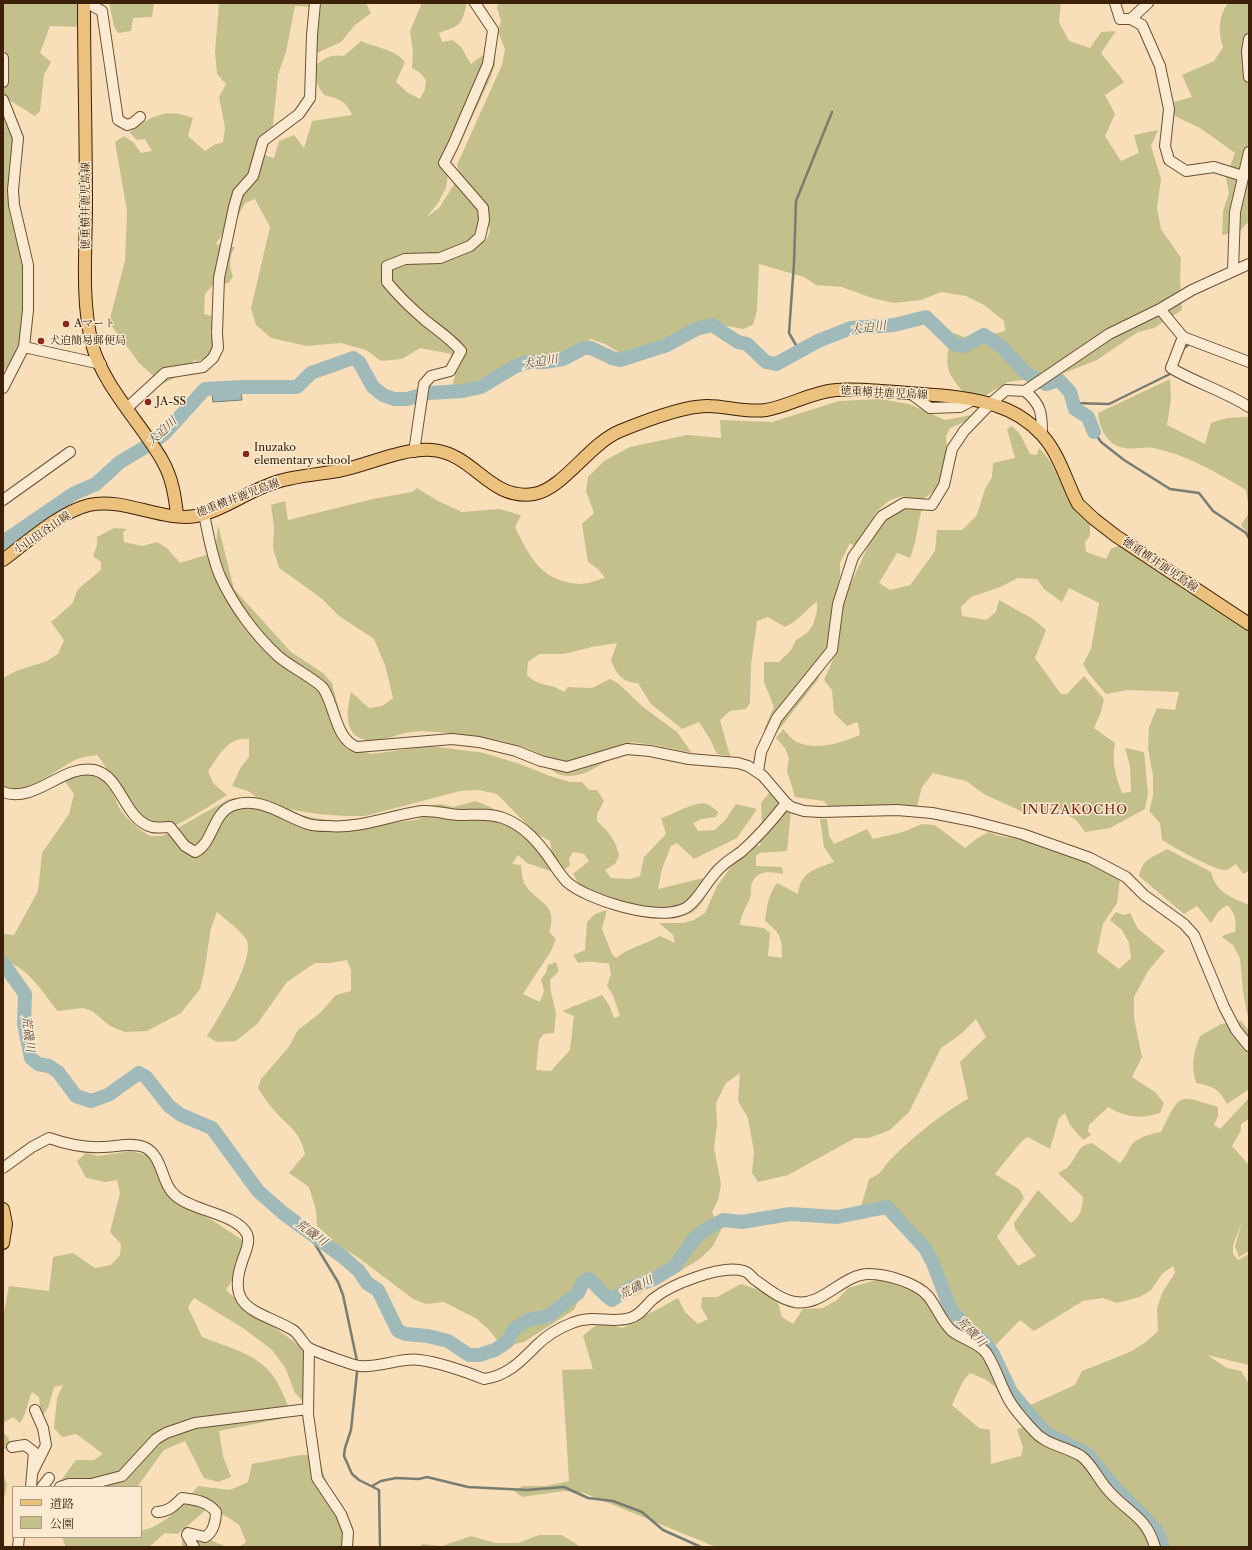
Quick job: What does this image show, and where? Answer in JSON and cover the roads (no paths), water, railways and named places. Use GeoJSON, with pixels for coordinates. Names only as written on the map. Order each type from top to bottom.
{"type":"FeatureCollection","features":[{"type":"Feature","properties":{"kind":"main road","name":"徳重横井鹿児島線"},"geometry":{"type":"LineString","coordinates":[[85,3],[85,284],[92,345],[100,364],[162,460],[172,483],[177,515],[188,517],[204,514],[269,484],[294,478],[338,471],[414,452],[434,450],[448,453],[463,461],[488,482],[506,492],[531,494],[541,492],[556,483],[598,444],[618,432],[695,406],[714,406],[756,411],[783,406],[819,393],[836,390],[910,393],[973,400],[1000,407],[1025,420],[1042,435],[1056,455],[1078,504],[1085,512],[1116,536],[1249,624]]}},
{"type":"Feature","properties":{"kind":"main road","name":"小山田谷山線"},"geometry":{"type":"LineString","coordinates":[[3,560],[57,520],[87,505],[116,504],[177,515]]}},
{"type":"Feature","properties":{"kind":"main road"},"geometry":{"type":"LineString","coordinates":[[3,1210],[6,1224],[3,1243]]}},
{"type":"Feature","properties":{"kind":"street"},"geometry":{"type":"LineString","coordinates":[[85,3],[102,11],[118,120],[127,125],[134,123],[140,117]]}},
{"type":"Feature","properties":{"kind":"street"},"geometry":{"type":"LineString","coordinates":[[127,408],[165,373],[203,367],[212,358],[218,348],[217,333],[219,278],[234,207],[238,193],[253,176],[263,142],[299,114],[310,98],[315,3]]}},
{"type":"Feature","properties":{"kind":"street"},"geometry":{"type":"LineString","coordinates":[[414,452],[424,384],[431,376],[450,371],[462,351],[450,338],[428,322],[399,297],[387,282],[387,266],[404,259],[440,258],[470,246],[480,237],[484,220],[483,208],[444,163],[488,64],[493,30],[475,3]]}},
{"type":"Feature","properties":{"kind":"street"},"geometry":{"type":"LineString","coordinates":[[1115,3],[1120,19],[1131,19],[1142,25],[1160,66],[1169,109],[1165,146],[1168,160],[1186,172],[1214,167],[1243,176]]}},
{"type":"Feature","properties":{"kind":"street"},"geometry":{"type":"LineString","coordinates":[[1131,19],[1148,3]]}},
{"type":"Feature","properties":{"kind":"street"},"geometry":{"type":"LineString","coordinates":[[1249,39],[1247,51],[1249,77]]}},
{"type":"Feature","properties":{"kind":"street"},"geometry":{"type":"LineString","coordinates":[[3,58],[3,82]]}},
{"type":"Feature","properties":{"kind":"street"},"geometry":{"type":"LineString","coordinates":[[3,100],[18,138],[13,190],[16,212],[28,265],[28,310],[24,348],[3,388]]}},
{"type":"Feature","properties":{"kind":"street"},"geometry":{"type":"LineString","coordinates":[[1233,270],[1235,212],[1249,152]]}},
{"type":"Feature","properties":{"kind":"street"},"geometry":{"type":"LineString","coordinates":[[1025,391],[1110,334],[1160,309],[1192,290],[1249,264]]}},
{"type":"Feature","properties":{"kind":"street"},"geometry":{"type":"LineString","coordinates":[[1160,309],[1183,336],[1249,362]]}},
{"type":"Feature","properties":{"kind":"street"},"geometry":{"type":"LineString","coordinates":[[1183,336],[1171,368],[1184,376],[1232,396],[1249,407]]}},
{"type":"Feature","properties":{"kind":"street"},"geometry":{"type":"LineString","coordinates":[[24,348],[100,364]]}},
{"type":"Feature","properties":{"kind":"street"},"geometry":{"type":"LineString","coordinates":[[758,772],[761,752],[777,718],[832,650],[838,604],[853,557],[882,516],[904,503],[932,505],[944,485],[952,449],[964,431],[1006,390],[1025,391],[1036,400],[1042,417],[1042,435]]}},
{"type":"Feature","properties":{"kind":"street"},"geometry":{"type":"LineString","coordinates":[[3,500],[70,452]]}},
{"type":"Feature","properties":{"kind":"street"},"geometry":{"type":"LineString","coordinates":[[204,514],[219,574],[231,596],[262,640],[279,657],[323,688],[346,741],[351,745],[356,747],[452,740],[479,742],[516,751],[541,761],[567,768],[627,749],[650,751],[688,759],[738,763],[748,766],[758,772],[786,803],[791,807],[804,811],[897,810],[932,812],[972,820],[1042,841],[1090,858],[1126,876],[1144,895],[1184,924],[1194,935],[1224,1007],[1236,1030],[1249,1046]]}},
{"type":"Feature","properties":{"kind":"street"},"geometry":{"type":"LineString","coordinates":[[3,792],[18,794],[41,787],[82,769],[95,770],[111,780],[128,807],[137,818],[152,827],[170,827],[185,846],[195,852],[203,848],[219,817],[227,808],[249,802],[260,804],[308,824],[318,826],[339,826],[423,811],[437,811],[452,815],[485,815],[503,818],[528,832],[537,841],[566,882],[584,893],[619,905],[662,912],[681,910],[693,902],[705,884],[721,866],[740,852],[767,828],[786,803]]}},
{"type":"Feature","properties":{"kind":"street"},"geometry":{"type":"LineString","coordinates":[[3,1168],[32,1147],[49,1138],[76,1145],[101,1147],[132,1145],[147,1149],[157,1159],[168,1186],[176,1197],[235,1222],[245,1230],[248,1236],[248,1245],[237,1277],[239,1296],[253,1310],[294,1331],[302,1338],[309,1348],[360,1366],[419,1359],[484,1379],[494,1377],[511,1370],[527,1356],[536,1345],[556,1330],[573,1322],[595,1318],[628,1319],[638,1316],[654,1299],[711,1272],[726,1269],[745,1271],[767,1287],[795,1302],[817,1299],[845,1281],[867,1274],[901,1280],[917,1287],[927,1295],[945,1325],[960,1338],[980,1347],[987,1353],[1010,1402],[1040,1438],[1082,1457],[1109,1491],[1134,1512],[1151,1532],[1155,1547]]}},
{"type":"Feature","properties":{"kind":"street"},"geometry":{"type":"LineString","coordinates":[[309,1348],[308,1409],[317,1478],[341,1514],[348,1532],[347,1547]]}},
{"type":"Feature","properties":{"kind":"street"},"geometry":{"type":"LineString","coordinates":[[63,1486],[69,1484],[91,1484],[122,1476],[156,1439],[166,1433],[195,1423],[308,1409]]}},
{"type":"Feature","properties":{"kind":"street"},"geometry":{"type":"LineString","coordinates":[[34,1471],[46,1445],[40,1420],[35,1410]]}},
{"type":"Feature","properties":{"kind":"street"},"geometry":{"type":"LineString","coordinates":[[12,1447],[25,1445],[34,1452],[34,1471],[31,1486]]}},
{"type":"Feature","properties":{"kind":"street"},"geometry":{"type":"LineString","coordinates":[[43,1486],[49,1478]]}},
{"type":"Feature","properties":{"kind":"street"},"geometry":{"type":"LineString","coordinates":[[157,1512],[166,1511],[173,1507],[182,1498],[202,1501],[212,1507],[216,1512],[216,1520],[209,1536],[205,1537],[188,1533],[187,1535],[194,1547]]}},
{"type":"Feature","properties":{"kind":"water"},"geometry":{"type":"Polygon","coordinates":[[[241,391],[242,400],[213,402],[212,394],[241,391]]]}},
{"type":"Feature","properties":{"kind":"waterway"},"geometry":{"type":"LineString","coordinates":[[800,352],[789,333],[794,263],[796,201],[832,112]]}},
{"type":"Feature","properties":{"kind":"waterway","name":"犬迫川"},"geometry":{"type":"LineString","coordinates":[[3,542],[73,494],[96,484],[120,462],[152,443],[165,433],[205,389],[297,387],[311,373],[353,358],[359,362],[373,387],[383,395],[394,399],[407,399],[429,393],[463,391],[481,387],[516,366],[528,362],[545,362],[563,359],[584,348],[591,348],[612,358],[620,360],[667,345],[696,329],[712,325],[738,342],[747,344],[766,362],[776,364],[818,341],[851,328],[894,325],[926,317],[955,345],[964,346],[984,335],[1002,347],[1026,373],[1046,384],[1059,380],[1070,392],[1075,409],[1088,417],[1094,432]]}},
{"type":"Feature","properties":{"kind":"waterway"},"geometry":{"type":"LineString","coordinates":[[1182,352],[1184,348],[1191,343]]}},
{"type":"Feature","properties":{"kind":"waterway"},"geometry":{"type":"LineString","coordinates":[[1073,403],[1109,404],[1172,373]]}},
{"type":"Feature","properties":{"kind":"waterway"},"geometry":{"type":"LineString","coordinates":[[1094,432],[1101,442],[1124,460],[1170,489],[1199,493],[1213,511],[1246,533],[1249,538]]}},
{"type":"Feature","properties":{"kind":"waterway","name":"荒磯川"},"geometry":{"type":"LineString","coordinates":[[3,963],[25,994],[24,1024],[31,1058],[38,1064],[49,1066],[58,1072],[76,1096],[91,1101],[108,1095],[139,1073],[146,1077],[169,1106],[181,1115],[212,1128],[258,1191],[283,1213],[343,1257],[359,1271],[367,1283],[378,1290],[398,1331],[406,1334],[428,1336],[448,1341],[469,1355],[479,1355],[495,1350],[508,1341],[513,1330],[528,1320],[548,1316],[578,1293],[583,1282],[589,1279],[612,1300],[632,1287],[654,1279],[675,1266],[694,1239],[705,1230],[723,1220],[742,1222],[790,1214],[837,1217],[887,1207],[925,1248],[933,1263],[950,1308],[970,1332],[984,1341],[993,1354],[1011,1392],[1047,1434],[1086,1453],[1119,1492],[1156,1530],[1163,1547]]}},
{"type":"Feature","properties":{"kind":"waterway"},"geometry":{"type":"LineString","coordinates":[[307,1231],[338,1282],[343,1295],[357,1361]]}},
{"type":"Feature","properties":{"kind":"waterway"},"geometry":{"type":"LineString","coordinates":[[357,1372],[351,1430],[344,1456],[352,1474],[359,1480],[379,1490],[380,1547]]}},
{"type":"Feature","properties":{"kind":"waterway"},"geometry":{"type":"LineString","coordinates":[[372,1486],[381,1481],[396,1478],[419,1479],[427,1477],[468,1487],[527,1490],[564,1487],[588,1498],[613,1501],[642,1512],[663,1530],[701,1547]]}},
{"type":"Feature","properties":{"kind":"place","name":"Aマート"},"geometry":{"type":"Point","coordinates":[66,324]}},
{"type":"Feature","properties":{"kind":"place","name":"犬迫簡易郵便局"},"geometry":{"type":"Point","coordinates":[41,341]}},
{"type":"Feature","properties":{"kind":"place","name":"JA-SS"},"geometry":{"type":"Point","coordinates":[148,402]}},
{"type":"Feature","properties":{"kind":"place","name":"Inuzako elementary school"},"geometry":{"type":"Point","coordinates":[246,454]}},
{"type":"Feature","properties":{"kind":"district","name":"INUZAKOCHO"},"geometry":{"type":"Point","coordinates":[1075,810]}}]}
